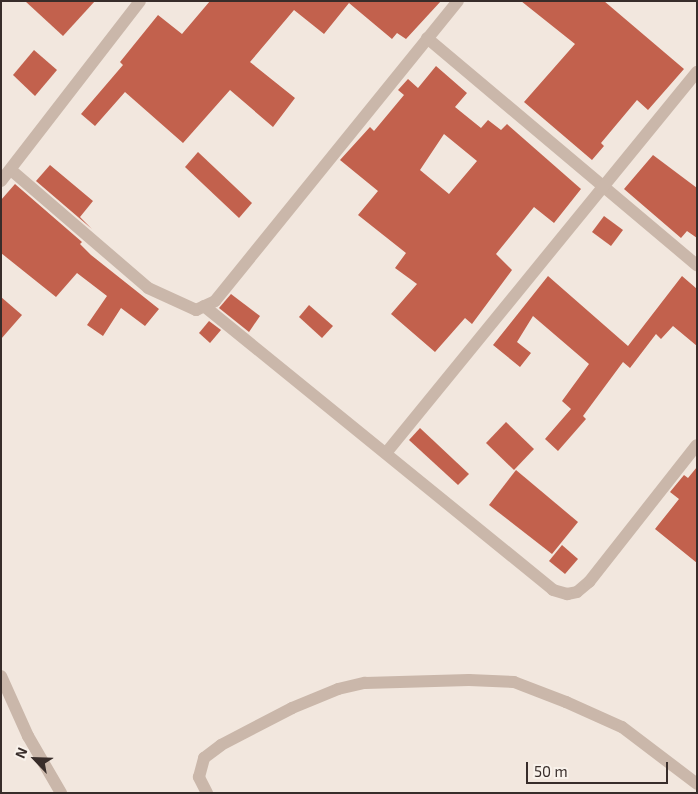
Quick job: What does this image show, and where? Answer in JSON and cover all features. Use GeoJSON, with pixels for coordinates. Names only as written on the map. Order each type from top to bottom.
{"type":"FeatureCollection","features":[{"type":"Feature","properties":{"kind":"street"},"geometry":{"type":"LineString","coordinates":[[1,181],[140,1]]}},
{"type":"Feature","properties":{"kind":"street"},"geometry":{"type":"LineString","coordinates":[[10,170],[148,288],[196,310],[215,301],[458,1]]}},
{"type":"Feature","properties":{"kind":"street"},"geometry":{"type":"LineString","coordinates":[[427,38],[603,189],[697,265]]}},
{"type":"Feature","properties":{"kind":"street"},"geometry":{"type":"LineString","coordinates":[[386,452],[697,72]]}},
{"type":"Feature","properties":{"kind":"street"},"geometry":{"type":"LineString","coordinates":[[204,306],[386,452],[553,590],[567,594],[577,592],[589,582],[697,445]]}},
{"type":"Feature","properties":{"kind":"street"},"geometry":{"type":"LineString","coordinates":[[1,676],[28,736],[61,793]]}},
{"type":"Feature","properties":{"kind":"street"},"geometry":{"type":"LineString","coordinates":[[207,793],[199,777],[204,758],[221,745],[292,708],[338,689],[365,683],[469,680],[514,682],[566,702],[622,727],[697,784]]}},
{"type":"Feature","properties":{"kind":"building"},"geometry":{"type":"Polygon","coordinates":[[[25,1],[95,1],[63,36],[25,1]]]}},
{"type":"Feature","properties":{"kind":"building"},"geometry":{"type":"Polygon","coordinates":[[[210,1],[441,1],[406,39],[397,33],[392,39],[349,3],[324,34],[294,10],[250,62],[295,98],[273,127],[230,90],[183,143],[125,92],[95,126],[81,114],[123,65],[120,62],[158,15],[182,34],[210,1]]]}},
{"type":"Feature","properties":{"kind":"building"},"geometry":{"type":"Polygon","coordinates":[[[521,1],[604,1],[684,69],[648,110],[637,100],[601,143],[604,146],[592,160],[524,102],[575,44],[521,1]]]}},
{"type":"Feature","properties":{"kind":"building"},"geometry":{"type":"Polygon","coordinates":[[[34,50],[57,70],[35,96],[13,75],[34,50]]]}},
{"type":"Feature","properties":{"kind":"building"},"geometry":{"type":"Polygon","coordinates":[[[436,66],[467,93],[455,107],[481,128],[488,120],[501,130],[507,124],[581,189],[554,223],[534,207],[496,254],[512,270],[472,324],[465,318],[435,352],[391,314],[417,284],[395,268],[406,253],[358,215],[378,191],[340,160],[370,127],[374,131],[404,95],[398,90],[408,79],[418,88],[436,66]],[[444,134],[420,170],[449,194],[477,161],[444,134]]]}},
{"type":"Feature","properties":{"kind":"building"},"geometry":{"type":"Polygon","coordinates":[[[198,152],[252,203],[239,218],[185,167],[198,152]]]}},
{"type":"Feature","properties":{"kind":"building"},"geometry":{"type":"Polygon","coordinates":[[[653,155],[697,188],[697,238],[687,231],[681,238],[624,189],[653,155]]]}},
{"type":"Feature","properties":{"kind":"building"},"geometry":{"type":"Polygon","coordinates":[[[50,165],[93,201],[80,217],[92,229],[36,181],[50,165]]]}},
{"type":"Feature","properties":{"kind":"building"},"geometry":{"type":"Polygon","coordinates":[[[15,184],[82,242],[80,244],[91,255],[159,309],[145,326],[121,308],[103,336],[87,325],[107,296],[77,273],[56,297],[1,253],[1,200],[15,184]]]}},
{"type":"Feature","properties":{"kind":"building"},"geometry":{"type":"Polygon","coordinates":[[[604,216],[623,230],[611,246],[592,232],[604,216]]]}},
{"type":"Feature","properties":{"kind":"building"},"geometry":{"type":"Polygon","coordinates":[[[548,276],[628,346],[682,276],[697,289],[697,346],[673,326],[661,339],[656,334],[630,368],[623,362],[583,416],[586,419],[558,451],[545,439],[571,409],[562,401],[589,364],[533,316],[517,342],[531,353],[520,367],[493,345],[548,276]]]}},
{"type":"Feature","properties":{"kind":"building"},"geometry":{"type":"Polygon","coordinates":[[[231,294],[260,316],[249,332],[219,308],[231,294]]]}},
{"type":"Feature","properties":{"kind":"building"},"geometry":{"type":"Polygon","coordinates":[[[1,297],[22,315],[1,339],[1,297]]]}},
{"type":"Feature","properties":{"kind":"building"},"geometry":{"type":"Polygon","coordinates":[[[309,305],[333,326],[322,338],[299,317],[309,305]]]}},
{"type":"Feature","properties":{"kind":"building"},"geometry":{"type":"Polygon","coordinates":[[[209,321],[221,330],[210,343],[199,333],[209,321]]]}},
{"type":"Feature","properties":{"kind":"building"},"geometry":{"type":"Polygon","coordinates":[[[506,422],[534,449],[514,470],[486,443],[506,422]]]}},
{"type":"Feature","properties":{"kind":"building"},"geometry":{"type":"Polygon","coordinates":[[[420,428],[469,474],[458,485],[409,440],[420,428]]]}},
{"type":"Feature","properties":{"kind":"building"},"geometry":{"type":"Polygon","coordinates":[[[697,467],[697,563],[655,529],[679,499],[670,492],[684,475],[688,478],[697,467]]]}},
{"type":"Feature","properties":{"kind":"building"},"geometry":{"type":"Polygon","coordinates":[[[516,470],[578,522],[552,554],[489,505],[516,470]]]}},
{"type":"Feature","properties":{"kind":"building"},"geometry":{"type":"Polygon","coordinates":[[[562,545],[578,559],[565,574],[549,561],[562,545]]]}}]}
